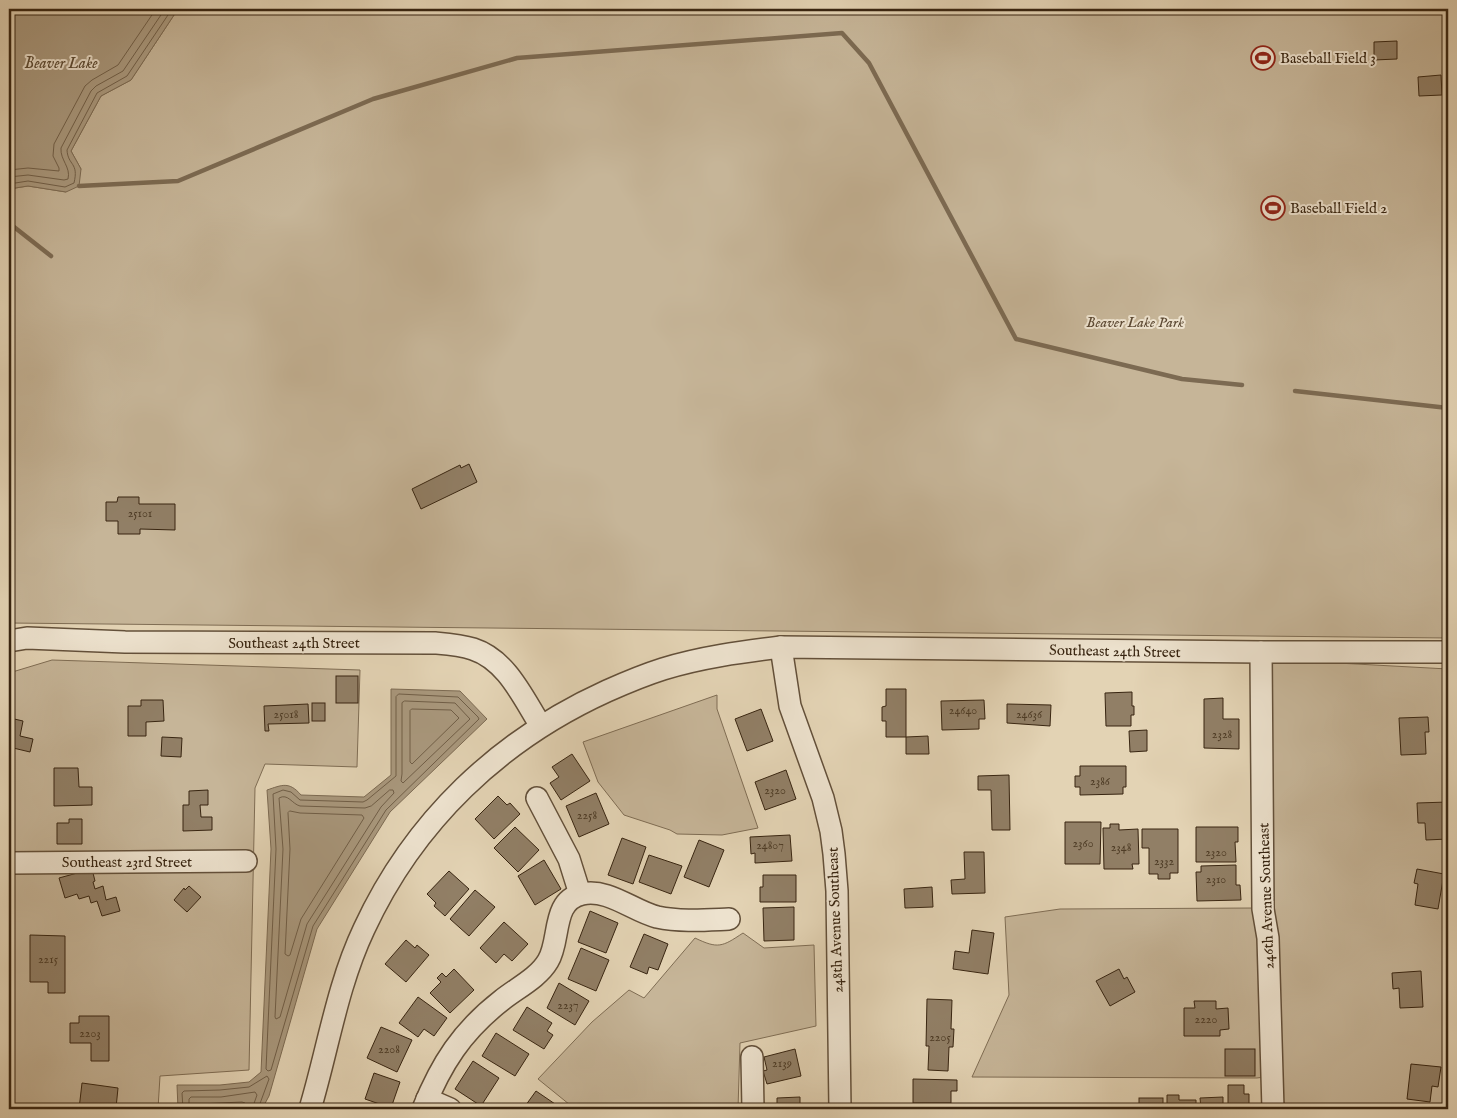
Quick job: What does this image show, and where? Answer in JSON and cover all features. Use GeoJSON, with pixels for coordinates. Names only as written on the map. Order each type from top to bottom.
{"type":"FeatureCollection","features":[{"type":"Feature","properties":{"kind":"street","name":"Southeast 24th Street"},"geometry":{"type":"LineString","coordinates":[[9,642],[27,638],[125,642],[425,643],[454,645],[483,652],[496,661],[508,674],[541,726]]}},
{"type":"Feature","properties":{"kind":"street","name":"Southeast 24th Street"},"geometry":{"type":"LineString","coordinates":[[310,1109],[345,977],[364,930],[383,891],[427,827],[462,788],[499,756],[541,726],[585,701],[627,682],[662,669],[733,653],[782,647],[1448,652]]}},
{"type":"Feature","properties":{"kind":"street","name":"248th Avenue Southeast"},"geometry":{"type":"LineString","coordinates":[[782,647],[790,706],[826,810],[834,854],[837,906],[840,1109]]}},
{"type":"Feature","properties":{"kind":"street","name":"246th Avenue Southeast"},"geometry":{"type":"LineString","coordinates":[[1261,652],[1263,908],[1268,938],[1272,1109]]}},
{"type":"Feature","properties":{"kind":"street"},"geometry":{"type":"LineString","coordinates":[[538,798],[569,859],[580,894]]}},
{"type":"Feature","properties":{"kind":"street","name":"Southeast 23rd Street"},"geometry":{"type":"LineString","coordinates":[[9,863],[246,861]]}},
{"type":"Feature","properties":{"kind":"street"},"geometry":{"type":"LineString","coordinates":[[450,1109],[425,1104],[439,1072],[455,1046],[500,1001],[539,973],[553,950],[563,906],[568,901],[580,894],[599,894],[655,916],[670,919],[691,921],[729,919]]}},
{"type":"Feature","properties":{"kind":"street"},"geometry":{"type":"LineString","coordinates":[[752,1057],[753,1109]]}},
{"type":"Feature","properties":{"kind":"green space","name":"Beaver Lake Park"},"geometry":{"type":"Polygon","coordinates":[[[178,9],[1448,9],[1448,638],[9,623],[9,189],[28,186],[66,192],[81,169],[71,151],[101,96],[131,80],[178,9]]]}},
{"type":"Feature","properties":{"kind":"green space"},"geometry":{"type":"Polygon","coordinates":[[[52,660],[360,670],[357,767],[265,764],[255,788],[249,1070],[160,1076],[158,1109],[9,1109],[9,673],[52,660]]]}},
{"type":"Feature","properties":{"kind":"green space"},"geometry":{"type":"Polygon","coordinates":[[[1282,660],[1448,669],[1448,1109],[1280,1109],[1266,671],[1272,662],[1282,660]]]}},
{"type":"Feature","properties":{"kind":"green space"},"geometry":{"type":"Polygon","coordinates":[[[717,695],[717,709],[758,828],[722,835],[677,834],[624,815],[598,782],[583,742],[717,695]]]}},
{"type":"Feature","properties":{"kind":"green space"},"geometry":{"type":"Polygon","coordinates":[[[1253,908],[1263,935],[1264,1077],[972,1077],[1009,995],[1005,917],[1060,909],[1253,908]]]}},
{"type":"Feature","properties":{"kind":"green space"},"geometry":{"type":"Polygon","coordinates":[[[743,933],[764,948],[814,945],[816,1026],[740,1043],[738,1109],[575,1109],[538,1079],[592,1022],[629,990],[644,998],[695,938],[709,944],[720,945],[743,933]]]}},
{"type":"Feature","properties":{"kind":"green space"},"geometry":{"type":"Polygon","coordinates":[[[900,1106],[961,1107],[961,1109],[900,1109],[900,1106]]]}},
{"type":"Feature","properties":{"kind":"water","name":"Beaver Lake"},"geometry":{"type":"Polygon","coordinates":[[[9,9],[178,9],[131,80],[101,96],[71,151],[81,169],[79,186],[66,192],[28,186],[9,189],[9,9]]]}},
{"type":"Feature","properties":{"kind":"water"},"geometry":{"type":"Polygon","coordinates":[[[391,689],[460,691],[487,719],[390,812],[317,929],[269,1096],[262,1109],[178,1109],[177,1085],[220,1085],[249,1082],[261,1072],[271,849],[267,790],[285,785],[293,788],[301,795],[364,797],[391,775],[391,689]]]}},
{"type":"Feature","properties":{"kind":"building"},"geometry":{"type":"Polygon","coordinates":[[[1397,41],[1397,59],[1374,60],[1374,42],[1397,41]]]}},
{"type":"Feature","properties":{"kind":"building"},"geometry":{"type":"Polygon","coordinates":[[[1441,75],[1442,95],[1419,96],[1418,77],[1441,75]]]}},
{"type":"Feature","properties":{"kind":"building"},"geometry":{"type":"Polygon","coordinates":[[[469,464],[477,482],[421,509],[412,489],[460,465],[461,468],[469,464]]]}},
{"type":"Feature","properties":{"kind":"building"},"geometry":{"type":"Polygon","coordinates":[[[118,497],[139,497],[139,504],[175,504],[175,530],[140,529],[140,534],[118,534],[118,521],[106,521],[106,502],[117,502],[118,497]]]}},
{"type":"Feature","properties":{"kind":"building"},"geometry":{"type":"Polygon","coordinates":[[[336,676],[358,676],[358,703],[336,703],[336,676]]]}},
{"type":"Feature","properties":{"kind":"building"},"geometry":{"type":"Polygon","coordinates":[[[886,689],[906,689],[906,737],[886,737],[886,721],[882,721],[882,707],[886,706],[886,689]]]}},
{"type":"Feature","properties":{"kind":"building"},"geometry":{"type":"Polygon","coordinates":[[[1132,692],[1134,715],[1131,715],[1131,726],[1106,726],[1105,693],[1132,692]]]}},
{"type":"Feature","properties":{"kind":"building"},"geometry":{"type":"Polygon","coordinates":[[[1223,698],[1223,719],[1239,719],[1239,749],[1204,748],[1204,699],[1223,698]]]}},
{"type":"Feature","properties":{"kind":"building"},"geometry":{"type":"Polygon","coordinates":[[[141,700],[163,700],[164,721],[146,722],[146,736],[128,736],[128,706],[141,706],[141,700]]]}},
{"type":"Feature","properties":{"kind":"building"},"geometry":{"type":"Polygon","coordinates":[[[984,700],[985,719],[979,719],[979,729],[942,730],[941,701],[984,700]]]}},
{"type":"Feature","properties":{"kind":"building"},"geometry":{"type":"Polygon","coordinates":[[[312,703],[325,703],[325,721],[312,721],[312,703]]]}},
{"type":"Feature","properties":{"kind":"building"},"geometry":{"type":"Polygon","coordinates":[[[308,704],[309,723],[268,724],[269,731],[265,731],[264,706],[308,704]]]}},
{"type":"Feature","properties":{"kind":"building"},"geometry":{"type":"Polygon","coordinates":[[[1007,704],[1051,705],[1050,726],[1007,723],[1007,704]]]}},
{"type":"Feature","properties":{"kind":"building"},"geometry":{"type":"Polygon","coordinates":[[[761,709],[773,741],[747,751],[735,719],[761,709]]]}},
{"type":"Feature","properties":{"kind":"building"},"geometry":{"type":"Polygon","coordinates":[[[1428,717],[1429,732],[1425,732],[1426,754],[1401,755],[1399,718],[1428,717]]]}},
{"type":"Feature","properties":{"kind":"building"},"geometry":{"type":"Polygon","coordinates":[[[10,718],[23,721],[20,736],[33,739],[30,752],[9,747],[10,718]]]}},
{"type":"Feature","properties":{"kind":"building"},"geometry":{"type":"Polygon","coordinates":[[[1147,730],[1147,751],[1130,752],[1129,731],[1147,730]]]}},
{"type":"Feature","properties":{"kind":"building"},"geometry":{"type":"Polygon","coordinates":[[[928,736],[929,754],[906,754],[906,737],[928,736]]]}},
{"type":"Feature","properties":{"kind":"building"},"geometry":{"type":"Polygon","coordinates":[[[162,737],[182,738],[181,757],[161,756],[162,737]]]}},
{"type":"Feature","properties":{"kind":"building"},"geometry":{"type":"Polygon","coordinates":[[[572,754],[590,781],[561,800],[550,783],[559,777],[552,767],[572,754]]]}},
{"type":"Feature","properties":{"kind":"building"},"geometry":{"type":"Polygon","coordinates":[[[1080,766],[1126,766],[1126,787],[1123,787],[1123,794],[1080,795],[1080,787],[1075,787],[1075,776],[1080,776],[1080,766]]]}},
{"type":"Feature","properties":{"kind":"building"},"geometry":{"type":"Polygon","coordinates":[[[54,768],[78,768],[79,787],[92,787],[92,805],[54,806],[54,768]]]}},
{"type":"Feature","properties":{"kind":"building"},"geometry":{"type":"Polygon","coordinates":[[[786,770],[796,799],[765,810],[755,782],[786,770]]]}},
{"type":"Feature","properties":{"kind":"building"},"geometry":{"type":"Polygon","coordinates":[[[1009,775],[1010,830],[992,830],[991,790],[978,790],[978,776],[1009,775]]]}},
{"type":"Feature","properties":{"kind":"building"},"geometry":{"type":"Polygon","coordinates":[[[208,790],[208,805],[200,805],[201,817],[212,817],[212,830],[183,831],[183,805],[189,805],[189,791],[208,790]]]}},
{"type":"Feature","properties":{"kind":"building"},"geometry":{"type":"Polygon","coordinates":[[[596,793],[609,824],[579,837],[566,806],[596,793]]]}},
{"type":"Feature","properties":{"kind":"building"},"geometry":{"type":"Polygon","coordinates":[[[498,796],[507,805],[510,803],[520,814],[494,839],[475,819],[498,796]]]}},
{"type":"Feature","properties":{"kind":"building"},"geometry":{"type":"Polygon","coordinates":[[[1448,802],[1448,839],[1426,840],[1425,823],[1418,823],[1417,803],[1448,802]]]}},
{"type":"Feature","properties":{"kind":"building"},"geometry":{"type":"Polygon","coordinates":[[[69,819],[82,819],[82,844],[57,844],[57,823],[69,823],[69,819]]]}},
{"type":"Feature","properties":{"kind":"building"},"geometry":{"type":"Polygon","coordinates":[[[1065,822],[1101,822],[1100,864],[1065,864],[1065,822]]]}},
{"type":"Feature","properties":{"kind":"building"},"geometry":{"type":"Polygon","coordinates":[[[1110,824],[1119,824],[1119,830],[1138,829],[1139,864],[1132,864],[1133,869],[1104,869],[1103,828],[1110,828],[1110,824]]]}},
{"type":"Feature","properties":{"kind":"building"},"geometry":{"type":"Polygon","coordinates":[[[515,827],[539,850],[518,872],[494,848],[515,827]]]}},
{"type":"Feature","properties":{"kind":"building"},"geometry":{"type":"Polygon","coordinates":[[[1196,827],[1238,827],[1238,842],[1235,842],[1236,862],[1196,862],[1196,827]]]}},
{"type":"Feature","properties":{"kind":"building"},"geometry":{"type":"Polygon","coordinates":[[[1142,829],[1178,829],[1178,873],[1170,873],[1170,879],[1158,879],[1158,874],[1149,874],[1149,848],[1142,848],[1142,829]]]}},
{"type":"Feature","properties":{"kind":"building"},"geometry":{"type":"Polygon","coordinates":[[[790,835],[792,861],[755,863],[755,853],[751,854],[750,837],[790,835]]]}},
{"type":"Feature","properties":{"kind":"building"},"geometry":{"type":"Polygon","coordinates":[[[622,838],[646,847],[633,884],[608,875],[622,838]]]}},
{"type":"Feature","properties":{"kind":"building"},"geometry":{"type":"Polygon","coordinates":[[[699,840],[724,850],[709,887],[684,877],[699,840]]]}},
{"type":"Feature","properties":{"kind":"building"},"geometry":{"type":"Polygon","coordinates":[[[964,852],[984,852],[985,893],[952,894],[951,880],[965,879],[964,852]]]}},
{"type":"Feature","properties":{"kind":"building"},"geometry":{"type":"Polygon","coordinates":[[[649,855],[682,866],[671,894],[639,882],[649,855]]]}},
{"type":"Feature","properties":{"kind":"building"},"geometry":{"type":"Polygon","coordinates":[[[544,860],[561,889],[535,905],[518,876],[544,860]]]}},
{"type":"Feature","properties":{"kind":"building"},"geometry":{"type":"Polygon","coordinates":[[[1236,865],[1236,885],[1240,885],[1241,900],[1197,901],[1196,872],[1201,872],[1201,866],[1236,865]]]}},
{"type":"Feature","properties":{"kind":"building"},"geometry":{"type":"Polygon","coordinates":[[[92,869],[95,889],[103,886],[106,900],[116,897],[120,911],[102,916],[97,901],[91,903],[89,896],[79,899],[77,894],[65,898],[59,878],[92,869]]]}},
{"type":"Feature","properties":{"kind":"building"},"geometry":{"type":"Polygon","coordinates":[[[1417,869],[1444,874],[1438,909],[1415,905],[1418,884],[1414,883],[1417,869]]]}},
{"type":"Feature","properties":{"kind":"building"},"geometry":{"type":"Polygon","coordinates":[[[449,871],[469,889],[445,916],[434,906],[436,903],[427,894],[449,871]]]}},
{"type":"Feature","properties":{"kind":"building"},"geometry":{"type":"Polygon","coordinates":[[[763,875],[796,875],[796,902],[760,902],[760,887],[763,887],[763,875]]]}},
{"type":"Feature","properties":{"kind":"building"},"geometry":{"type":"Polygon","coordinates":[[[189,886],[201,897],[187,912],[174,900],[184,888],[185,890],[189,886]]]}},
{"type":"Feature","properties":{"kind":"building"},"geometry":{"type":"Polygon","coordinates":[[[932,887],[933,907],[905,908],[904,889],[932,887]]]}},
{"type":"Feature","properties":{"kind":"building"},"geometry":{"type":"Polygon","coordinates":[[[475,890],[495,907],[469,936],[450,919],[475,890]]]}},
{"type":"Feature","properties":{"kind":"building"},"geometry":{"type":"Polygon","coordinates":[[[794,907],[794,940],[764,941],[763,908],[794,907]]]}},
{"type":"Feature","properties":{"kind":"building"},"geometry":{"type":"Polygon","coordinates":[[[590,911],[618,923],[606,953],[578,942],[590,911]]]}},
{"type":"Feature","properties":{"kind":"building"},"geometry":{"type":"Polygon","coordinates":[[[504,922],[528,944],[512,961],[504,954],[496,963],[480,948],[504,922]]]}},
{"type":"Feature","properties":{"kind":"building"},"geometry":{"type":"Polygon","coordinates":[[[972,930],[994,933],[988,974],[953,969],[955,951],[969,953],[972,930]]]}},
{"type":"Feature","properties":{"kind":"building"},"geometry":{"type":"Polygon","coordinates":[[[644,934],[668,944],[658,970],[649,967],[647,974],[630,967],[644,934]]]}},
{"type":"Feature","properties":{"kind":"building"},"geometry":{"type":"Polygon","coordinates":[[[30,935],[65,936],[65,993],[48,993],[48,982],[30,982],[30,935]]]}},
{"type":"Feature","properties":{"kind":"building"},"geometry":{"type":"Polygon","coordinates":[[[406,940],[415,948],[417,945],[429,955],[406,982],[385,964],[406,940]]]}},
{"type":"Feature","properties":{"kind":"building"},"geometry":{"type":"Polygon","coordinates":[[[581,948],[609,960],[596,991],[568,979],[581,948]]]}},
{"type":"Feature","properties":{"kind":"building"},"geometry":{"type":"Polygon","coordinates":[[[454,969],[474,990],[450,1013],[430,993],[441,982],[437,978],[442,973],[446,977],[454,969]]]}},
{"type":"Feature","properties":{"kind":"building"},"geometry":{"type":"Polygon","coordinates":[[[1119,969],[1124,979],[1127,977],[1135,992],[1110,1006],[1096,981],[1119,969]]]}},
{"type":"Feature","properties":{"kind":"building"},"geometry":{"type":"Polygon","coordinates":[[[1421,971],[1423,1007],[1400,1008],[1399,988],[1393,989],[1392,973],[1421,971]]]}},
{"type":"Feature","properties":{"kind":"building"},"geometry":{"type":"Polygon","coordinates":[[[559,983],[589,1001],[575,1025],[547,1008],[559,983]]]}},
{"type":"Feature","properties":{"kind":"building"},"geometry":{"type":"Polygon","coordinates":[[[418,997],[447,1018],[434,1036],[424,1029],[418,1037],[399,1023],[418,997]]]}},
{"type":"Feature","properties":{"kind":"building"},"geometry":{"type":"Polygon","coordinates":[[[927,999],[952,1000],[951,1029],[954,1029],[953,1047],[949,1047],[948,1071],[928,1070],[929,1046],[926,1046],[927,999]]]}},
{"type":"Feature","properties":{"kind":"building"},"geometry":{"type":"Polygon","coordinates":[[[1194,1001],[1216,1001],[1216,1009],[1228,1008],[1229,1029],[1220,1030],[1220,1036],[1184,1036],[1184,1008],[1195,1008],[1194,1001]]]}},
{"type":"Feature","properties":{"kind":"building"},"geometry":{"type":"Polygon","coordinates":[[[527,1007],[552,1023],[547,1031],[553,1035],[544,1049],[513,1030],[527,1007]]]}},
{"type":"Feature","properties":{"kind":"building"},"geometry":{"type":"Polygon","coordinates":[[[79,1016],[109,1016],[109,1061],[91,1061],[91,1043],[70,1043],[70,1023],[79,1023],[79,1016]]]}},
{"type":"Feature","properties":{"kind":"building"},"geometry":{"type":"Polygon","coordinates":[[[381,1027],[412,1040],[397,1072],[367,1058],[381,1027]]]}},
{"type":"Feature","properties":{"kind":"building"},"geometry":{"type":"Polygon","coordinates":[[[496,1033],[529,1054],[515,1076],[482,1056],[496,1033]]]}},
{"type":"Feature","properties":{"kind":"building"},"geometry":{"type":"Polygon","coordinates":[[[795,1049],[801,1076],[767,1084],[763,1071],[767,1070],[764,1057],[795,1049]]]}},
{"type":"Feature","properties":{"kind":"building"},"geometry":{"type":"Polygon","coordinates":[[[1225,1049],[1255,1049],[1255,1076],[1225,1076],[1225,1049]]]}},
{"type":"Feature","properties":{"kind":"building"},"geometry":{"type":"Polygon","coordinates":[[[473,1061],[499,1078],[481,1106],[455,1089],[473,1061]]]}},
{"type":"Feature","properties":{"kind":"building"},"geometry":{"type":"Polygon","coordinates":[[[1411,1064],[1441,1067],[1438,1087],[1432,1086],[1430,1102],[1407,1099],[1411,1064]]]}},
{"type":"Feature","properties":{"kind":"building"},"geometry":{"type":"Polygon","coordinates":[[[374,1073],[400,1082],[391,1108],[365,1099],[374,1073]]]}},
{"type":"Feature","properties":{"kind":"building"},"geometry":{"type":"Polygon","coordinates":[[[913,1079],[957,1080],[957,1091],[951,1091],[951,1103],[913,1103],[913,1079]]]}},
{"type":"Feature","properties":{"kind":"building"},"geometry":{"type":"Polygon","coordinates":[[[82,1083],[118,1088],[116,1108],[99,1106],[99,1109],[79,1109],[82,1083]]]}},
{"type":"Feature","properties":{"kind":"building"},"geometry":{"type":"Polygon","coordinates":[[[1228,1085],[1244,1085],[1244,1094],[1249,1094],[1249,1109],[1228,1109],[1228,1085]]]}},
{"type":"Feature","properties":{"kind":"building"},"geometry":{"type":"Polygon","coordinates":[[[536,1091],[558,1106],[555,1109],[523,1109],[536,1091]]]}},
{"type":"Feature","properties":{"kind":"building"},"geometry":{"type":"Polygon","coordinates":[[[1167,1095],[1179,1095],[1179,1100],[1196,1100],[1196,1109],[1167,1109],[1167,1095]]]}},
{"type":"Feature","properties":{"kind":"building"},"geometry":{"type":"Polygon","coordinates":[[[800,1097],[800,1109],[777,1109],[777,1098],[800,1097]]]}},
{"type":"Feature","properties":{"kind":"building"},"geometry":{"type":"Polygon","coordinates":[[[1223,1097],[1223,1109],[1201,1109],[1200,1098],[1223,1097]]]}},
{"type":"Feature","properties":{"kind":"building"},"geometry":{"type":"Polygon","coordinates":[[[1139,1098],[1163,1098],[1163,1109],[1139,1109],[1139,1098]]]}},
{"type":"Feature","properties":{"kind":"building"},"geometry":{"type":"Polygon","coordinates":[[[352,1104],[371,1109],[351,1109],[352,1104]]]}},
{"type":"Feature","properties":{"kind":"waterway"},"geometry":{"type":"LineString","coordinates":[[79,186],[178,181],[373,99],[517,58],[842,33],[869,63],[1016,339],[1182,379],[1242,385]]}},
{"type":"Feature","properties":{"kind":"waterway"},"geometry":{"type":"LineString","coordinates":[[9,223],[51,256]]}},
{"type":"Feature","properties":{"kind":"waterway"},"geometry":{"type":"LineString","coordinates":[[1295,391],[1448,408]]}},
{"type":"Feature","properties":{"kind":"place","name":"Baseball Field 3"},"geometry":{"type":"Point","coordinates":[1263,58]}},
{"type":"Feature","properties":{"kind":"place","name":"Baseball Field 2"},"geometry":{"type":"Point","coordinates":[1273,208]}}]}
